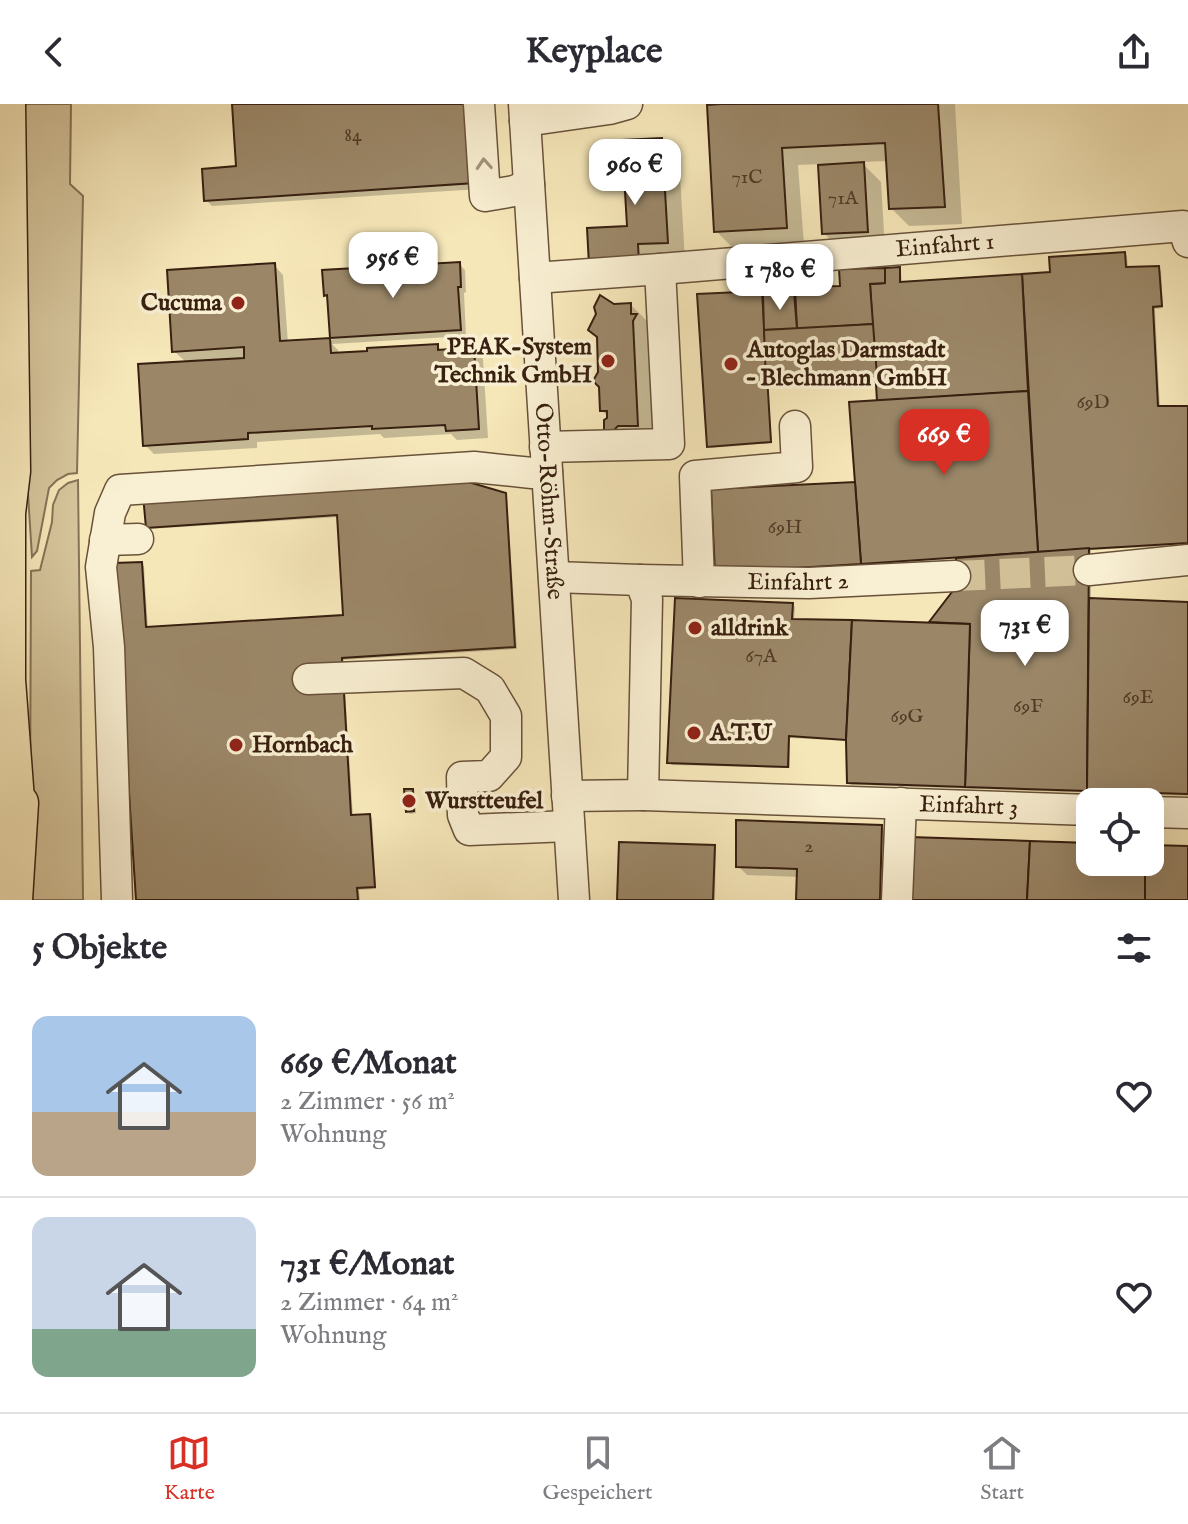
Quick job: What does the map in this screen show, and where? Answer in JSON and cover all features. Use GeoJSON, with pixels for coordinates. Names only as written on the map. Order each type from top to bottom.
{"type":"FeatureCollection","features":[{"type":"Feature","properties":{"kind":"main road"},"geometry":{"type":"LineString","coordinates":[[6,104],[11,471],[24,530],[11,623],[7,708],[17,827],[13,900]]}},
{"type":"Feature","properties":{"kind":"street"},"geometry":{"type":"LineString","coordinates":[[479,104],[485,196],[529,185]]}},
{"type":"Feature","properties":{"kind":"street"},"geometry":{"type":"LineString","coordinates":[[524,113],[609,109],[627,104]]}},
{"type":"Feature","properties":{"kind":"street","name":"Otto-Röhm-Straße"},"geometry":{"type":"LineString","coordinates":[[524,113],[574,900]]}},
{"type":"Feature","properties":{"kind":"street","name":"Einfahrt 1"},"geometry":{"type":"LineString","coordinates":[[535,278],[1186,234]]}},
{"type":"Feature","properties":{"kind":"street"},"geometry":{"type":"LineString","coordinates":[[117,900],[109,647],[101,567],[110,513],[120,490],[474,467],[532,473],[546,460],[669,444],[660,269]]}},
{"type":"Feature","properties":{"kind":"street"},"geometry":{"type":"LineString","coordinates":[[699,582],[695,476],[797,467],[795,426]]}},
{"type":"Feature","properties":{"kind":"street"},"geometry":{"type":"LineString","coordinates":[[105,540],[138,539]]}},
{"type":"Feature","properties":{"kind":"street"},"geometry":{"type":"LineString","coordinates":[[1089,570],[1188,560]]}},
{"type":"Feature","properties":{"kind":"street","name":"Einfahrt 2"},"geometry":{"type":"LineString","coordinates":[[554,577],[809,583],[955,576]]}},
{"type":"Feature","properties":{"kind":"street"},"geometry":{"type":"LineString","coordinates":[[640,580],[647,599],[643,795]]}},
{"type":"Feature","properties":{"kind":"street"},"geometry":{"type":"LineString","coordinates":[[308,679],[464,673],[490,689],[506,716],[506,757],[489,776],[462,777],[463,815],[469,830],[569,826]]}},
{"type":"Feature","properties":{"kind":"street","name":"Einfahrt 3"},"geometry":{"type":"LineString","coordinates":[[567,796],[643,795],[1076,809]]}},
{"type":"Feature","properties":{"kind":"street"},"geometry":{"type":"LineString","coordinates":[[897,900],[901,803]]}},
{"type":"Feature","properties":{"kind":"street"},"geometry":{"type":"LineString","coordinates":[[1164,812],[1188,813]]}},
{"type":"Feature","properties":{"kind":"shaded area"},"geometry":{"type":"Polygon","coordinates":[[[16,104],[71,104],[70,184],[83,196],[77,473],[68,474],[49,488],[37,551],[32,557],[26,463],[16,104]]]}},
{"type":"Feature","properties":{"kind":"shaded area"},"geometry":{"type":"Polygon","coordinates":[[[78,480],[83,900],[24,900],[30,809],[31,571],[40,570],[59,490],[78,480]]]}},
{"type":"Feature","properties":{"kind":"building"},"geometry":{"type":"Polygon","coordinates":[[[232,104],[470,104],[475,183],[204,201],[202,169],[236,166],[232,104]]]}},
{"type":"Feature","properties":{"kind":"building"},"geometry":{"type":"Polygon","coordinates":[[[938,104],[945,207],[889,209],[885,143],[782,148],[787,228],[714,232],[707,105],[938,104]]]}},
{"type":"Feature","properties":{"kind":"building"},"geometry":{"type":"Polygon","coordinates":[[[662,138],[668,243],[638,244],[639,263],[589,265],[587,228],[627,226],[622,140],[662,138]]]}},
{"type":"Feature","properties":{"kind":"building"},"geometry":{"type":"Polygon","coordinates":[[[864,162],[868,232],[822,234],[818,165],[864,162]]]}},
{"type":"Feature","properties":{"kind":"building"},"geometry":{"type":"Polygon","coordinates":[[[1125,252],[1126,267],[1159,266],[1162,306],[1153,307],[1158,406],[1188,406],[1188,543],[1038,552],[1022,274],[1050,272],[1049,257],[1125,252]]]}},
{"type":"Feature","properties":{"kind":"building"},"geometry":{"type":"Polygon","coordinates":[[[460,262],[461,330],[330,338],[322,270],[460,262]]]}},
{"type":"Feature","properties":{"kind":"building"},"geometry":{"type":"Polygon","coordinates":[[[275,263],[280,341],[330,338],[331,353],[438,344],[438,350],[474,347],[479,429],[446,431],[445,425],[372,429],[372,426],[248,433],[248,439],[143,446],[138,364],[244,358],[244,347],[172,352],[167,270],[275,263]]]}},
{"type":"Feature","properties":{"kind":"building"},"geometry":{"type":"Polygon","coordinates":[[[900,267],[900,282],[1022,274],[1028,391],[877,401],[870,284],[885,283],[885,268],[900,267]]]}},
{"type":"Feature","properties":{"kind":"building"},"geometry":{"type":"Polygon","coordinates":[[[885,268],[885,283],[870,284],[873,324],[797,329],[795,287],[840,286],[839,269],[885,268]]]}},
{"type":"Feature","properties":{"kind":"building"},"geometry":{"type":"Polygon","coordinates":[[[762,291],[771,442],[707,447],[697,294],[762,291]]]}},
{"type":"Feature","properties":{"kind":"building"},"geometry":{"type":"Polygon","coordinates":[[[794,293],[797,329],[764,330],[763,295],[794,293]]]}},
{"type":"Feature","properties":{"kind":"building"},"geometry":{"type":"Polygon","coordinates":[[[600,295],[614,304],[631,303],[631,314],[637,314],[633,321],[638,426],[618,426],[610,434],[604,430],[607,411],[600,411],[599,387],[593,381],[598,372],[597,337],[588,330],[600,295]]]}},
{"type":"Feature","properties":{"kind":"building"},"geometry":{"type":"Polygon","coordinates":[[[873,324],[877,376],[766,383],[764,330],[873,324]]]}},
{"type":"Feature","properties":{"kind":"building"},"geometry":{"type":"Polygon","coordinates":[[[1028,391],[1038,552],[861,564],[849,402],[1028,391]]]}},
{"type":"Feature","properties":{"kind":"building","name":"Hornbach"},"geometry":{"type":"Polygon","coordinates":[[[448,476],[506,493],[515,647],[342,658],[351,815],[370,814],[375,887],[357,888],[358,900],[136,900],[114,563],[142,562],[146,627],[343,615],[337,515],[146,528],[143,495],[448,476]]]}},
{"type":"Feature","properties":{"kind":"building"},"geometry":{"type":"Polygon","coordinates":[[[855,482],[861,564],[715,573],[711,489],[855,482]]]}},
{"type":"Feature","properties":{"kind":"building"},"geometry":{"type":"Polygon","coordinates":[[[1089,548],[1087,788],[1076,788],[1076,791],[965,787],[970,624],[929,622],[955,588],[956,558],[1089,548]]]}},
{"type":"Feature","properties":{"kind":"building"},"geometry":{"type":"Polygon","coordinates":[[[675,598],[793,603],[792,619],[852,620],[846,740],[789,736],[788,767],[667,763],[675,598]]]}},
{"type":"Feature","properties":{"kind":"building"},"geometry":{"type":"Polygon","coordinates":[[[1089,598],[1188,602],[1188,794],[1164,793],[1164,788],[1087,788],[1089,598]]]}},
{"type":"Feature","properties":{"kind":"building"},"geometry":{"type":"Polygon","coordinates":[[[852,620],[970,624],[965,787],[847,783],[852,620]]]}},
{"type":"Feature","properties":{"kind":"building"},"geometry":{"type":"Polygon","coordinates":[[[404,789],[413,789],[414,811],[406,812],[404,789]]]}},
{"type":"Feature","properties":{"kind":"building"},"geometry":{"type":"Polygon","coordinates":[[[736,820],[882,825],[880,900],[796,900],[797,869],[736,867],[736,820]]]}},
{"type":"Feature","properties":{"kind":"building"},"geometry":{"type":"Polygon","coordinates":[[[910,837],[1030,841],[1027,900],[908,900],[910,837]]]}},
{"type":"Feature","properties":{"kind":"building"},"geometry":{"type":"Polygon","coordinates":[[[1030,841],[1076,843],[1076,876],[1145,876],[1145,900],[1027,900],[1030,841]]]}},
{"type":"Feature","properties":{"kind":"building"},"geometry":{"type":"Polygon","coordinates":[[[619,842],[715,845],[713,900],[617,900],[619,842]]]}},
{"type":"Feature","properties":{"kind":"building"},"geometry":{"type":"Polygon","coordinates":[[[1164,845],[1188,846],[1188,900],[1145,900],[1145,876],[1164,876],[1164,845]]]}},
{"type":"Feature","properties":{"kind":"tunnel"},"geometry":{"type":"LineString","coordinates":[[955,576],[1089,570]]}},
{"type":"Feature","properties":{"kind":"place","name":"Cucuma"},"geometry":{"type":"Point","coordinates":[238,303]}},
{"type":"Feature","properties":{"kind":"place","name":"PEAK-System Technik GmbH"},"geometry":{"type":"Point","coordinates":[608,361]}},
{"type":"Feature","properties":{"kind":"place","name":"Autoglas Darmstadt – Blechmann GmbH"},"geometry":{"type":"Point","coordinates":[731,364]}},
{"type":"Feature","properties":{"kind":"place","name":"alldrink"},"geometry":{"type":"Point","coordinates":[695,628]}},
{"type":"Feature","properties":{"kind":"place","name":"A.T.U"},"geometry":{"type":"Point","coordinates":[694,733]}},
{"type":"Feature","properties":{"kind":"place","name":"Hornbach"},"geometry":{"type":"Point","coordinates":[236,745]}},
{"type":"Feature","properties":{"kind":"place","name":"Wurstteufel"},"geometry":{"type":"Point","coordinates":[409,801]}}]}
